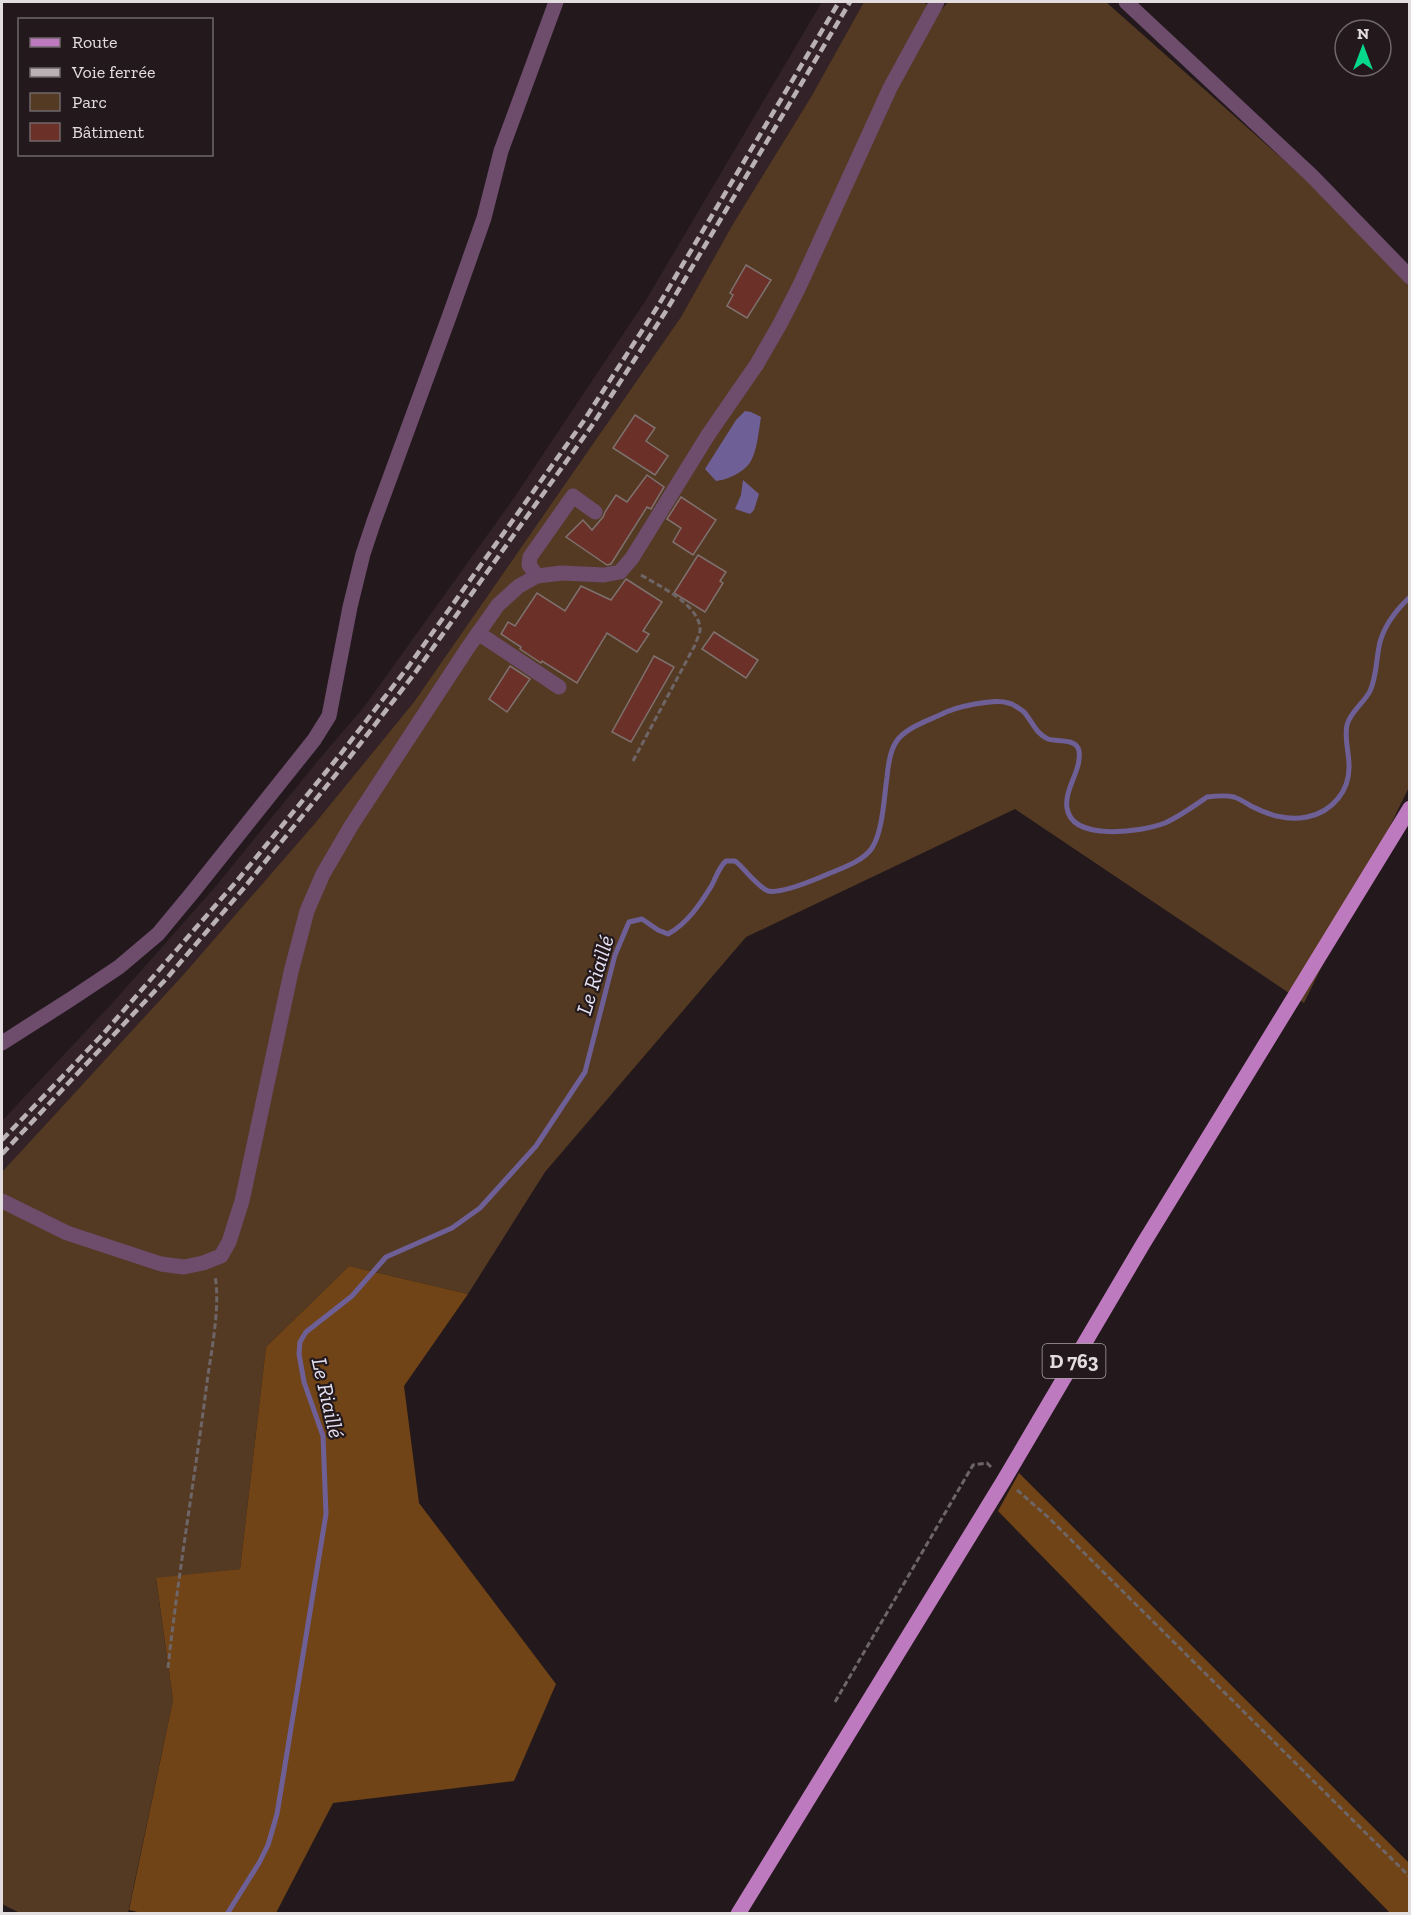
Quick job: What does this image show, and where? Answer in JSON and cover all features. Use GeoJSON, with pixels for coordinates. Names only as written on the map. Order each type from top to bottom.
{"type":"FeatureCollection","features":[{"type":"Feature","properties":{"kind":"main road","name":"D 763"},"geometry":{"type":"LineString","coordinates":[[738,1914],[1004,1480],[1143,1244],[1410,808]]}},
{"type":"Feature","properties":{"kind":"street"},"geometry":{"type":"LineString","coordinates":[[2,1042],[119,967],[158,934],[314,740],[329,716],[363,554],[450,317],[484,218],[501,151],[556,2]]}},
{"type":"Feature","properties":{"kind":"street"},"geometry":{"type":"LineString","coordinates":[[2,1202],[67,1233],[161,1264],[183,1267],[221,1256],[229,1242],[242,1201],[299,937],[323,874],[351,826],[498,605],[519,586],[537,576],[562,573],[604,575],[620,572],[644,540],[708,435],[757,364],[780,324],[890,88],[937,2]]}},
{"type":"Feature","properties":{"kind":"street"},"geometry":{"type":"LineString","coordinates":[[1126,2],[1312,176],[1410,277]]}},
{"type":"Feature","properties":{"kind":"street"},"geometry":{"type":"LineString","coordinates":[[537,576],[529,565],[530,556],[573,496],[595,512]]}},
{"type":"Feature","properties":{"kind":"street"},"geometry":{"type":"LineString","coordinates":[[478,633],[559,687]]}},
{"type":"Feature","properties":{"kind":"path"},"geometry":{"type":"LineString","coordinates":[[625,566],[667,590],[688,606],[698,619],[700,631],[695,645],[633,761]]}},
{"type":"Feature","properties":{"kind":"path"},"geometry":{"type":"LineString","coordinates":[[168,1668],[216,1311],[216,1284],[212,1260]]}},
{"type":"Feature","properties":{"kind":"path"},"geometry":{"type":"LineString","coordinates":[[835,1702],[973,1465],[987,1463],[1049,1518],[1410,1877]]}},
{"type":"Feature","properties":{"kind":"shaded area"},"geometry":{"type":"Polygon","coordinates":[[[822,2],[864,2],[811,97],[733,224],[681,317],[414,702],[316,822],[184,974],[2,1172],[2,1121],[117,998],[216,886],[364,707],[514,498],[646,300],[822,2]]]}},
{"type":"Feature","properties":{"kind":"shaded area"},"geometry":{"type":"Polygon","coordinates":[[[745,411],[761,417],[752,460],[738,473],[716,481],[705,469],[736,420],[745,411]]]}},
{"type":"Feature","properties":{"kind":"shaded area"},"geometry":{"type":"Polygon","coordinates":[[[743,480],[759,494],[754,510],[750,514],[735,509],[741,495],[743,480]]]}},
{"type":"Feature","properties":{"kind":"shaded area"},"geometry":{"type":"Polygon","coordinates":[[[349,1266],[468,1294],[404,1386],[419,1503],[556,1684],[514,1781],[333,1803],[276,1913],[146,1914],[129,1910],[173,1700],[156,1578],[240,1569],[266,1347],[349,1266]]]}},
{"type":"Feature","properties":{"kind":"shaded area"},"geometry":{"type":"Polygon","coordinates":[[[1019,1473],[1409,1863],[1409,1913],[1390,1913],[998,1511],[1019,1473]]]}},
{"type":"Feature","properties":{"kind":"green space"},"geometry":{"type":"Polygon","coordinates":[[[864,2],[922,2],[941,10],[948,2],[1106,2],[1385,250],[1409,280],[1409,787],[1304,1003],[1015,809],[746,937],[545,1172],[468,1294],[349,1266],[266,1347],[240,1569],[156,1579],[173,1700],[128,1913],[20,1913],[2,1904],[2,1172],[184,974],[316,822],[414,702],[681,317],[733,224],[811,97],[864,2]]]}},
{"type":"Feature","properties":{"kind":"building"},"geometry":{"type":"Polygon","coordinates":[[[746,265],[771,280],[747,318],[727,306],[733,295],[730,293],[746,265]]]}},
{"type":"Feature","properties":{"kind":"building"},"geometry":{"type":"Polygon","coordinates":[[[635,415],[655,428],[646,441],[668,456],[655,475],[613,448],[635,415]]]}},
{"type":"Feature","properties":{"kind":"building"},"geometry":{"type":"Polygon","coordinates":[[[647,475],[664,487],[651,509],[647,507],[611,564],[607,565],[566,537],[583,520],[592,530],[616,495],[627,502],[647,475]]]}},
{"type":"Feature","properties":{"kind":"building"},"geometry":{"type":"Polygon","coordinates":[[[681,497],[716,520],[693,555],[673,542],[681,528],[667,519],[681,497]]]}},
{"type":"Feature","properties":{"kind":"building"},"geometry":{"type":"Polygon","coordinates":[[[698,555],[726,572],[720,581],[723,583],[705,612],[674,593],[698,555]]]}},
{"type":"Feature","properties":{"kind":"building"},"geometry":{"type":"Polygon","coordinates":[[[626,579],[662,602],[643,631],[649,634],[637,652],[607,633],[577,683],[542,661],[541,663],[501,634],[508,622],[515,626],[537,593],[565,611],[581,586],[611,600],[626,579]]]}},
{"type":"Feature","properties":{"kind":"building"},"geometry":{"type":"Polygon","coordinates":[[[714,632],[758,660],[746,678],[702,649],[714,632]]]}},
{"type":"Feature","properties":{"kind":"building"},"geometry":{"type":"Polygon","coordinates":[[[654,656],[674,667],[631,742],[612,732],[654,656]]]}},
{"type":"Feature","properties":{"kind":"building"},"geometry":{"type":"Polygon","coordinates":[[[510,666],[530,679],[507,712],[489,699],[510,666]]]}},
{"type":"Feature","properties":{"kind":"waterway","name":"Le Riaillé"},"geometry":{"type":"LineString","coordinates":[[227,1914],[259,1863],[268,1845],[277,1814],[326,1514],[323,1436],[304,1382],[299,1354],[300,1342],[306,1332],[352,1296],[386,1257],[452,1228],[480,1208],[536,1146],[585,1072],[615,955],[629,922],[642,919],[668,934],[675,930],[698,906],[726,861],[735,861],[762,888],[774,891],[802,884],[862,858],[872,848],[879,833],[890,759],[900,737],[917,725],[948,711],[985,702],[1012,704],[1024,712],[1044,737],[1075,744],[1079,751],[1079,758],[1068,794],[1067,808],[1072,819],[1081,826],[1109,832],[1141,829],[1165,823],[1207,797],[1217,796],[1234,797],[1278,816],[1300,818],[1316,814],[1332,805],[1343,792],[1349,774],[1347,725],[1370,691],[1380,642],[1385,629],[1410,597]]}},
{"type":"Feature","properties":{"kind":"railway"},"geometry":{"type":"LineString","coordinates":[[2,1140],[103,1034],[236,882],[408,667],[583,422],[658,306],[839,2]]}},
{"type":"Feature","properties":{"kind":"railway"},"geometry":{"type":"LineString","coordinates":[[2,1154],[167,978],[244,888],[415,673],[591,427],[666,311],[850,2]]}}]}
